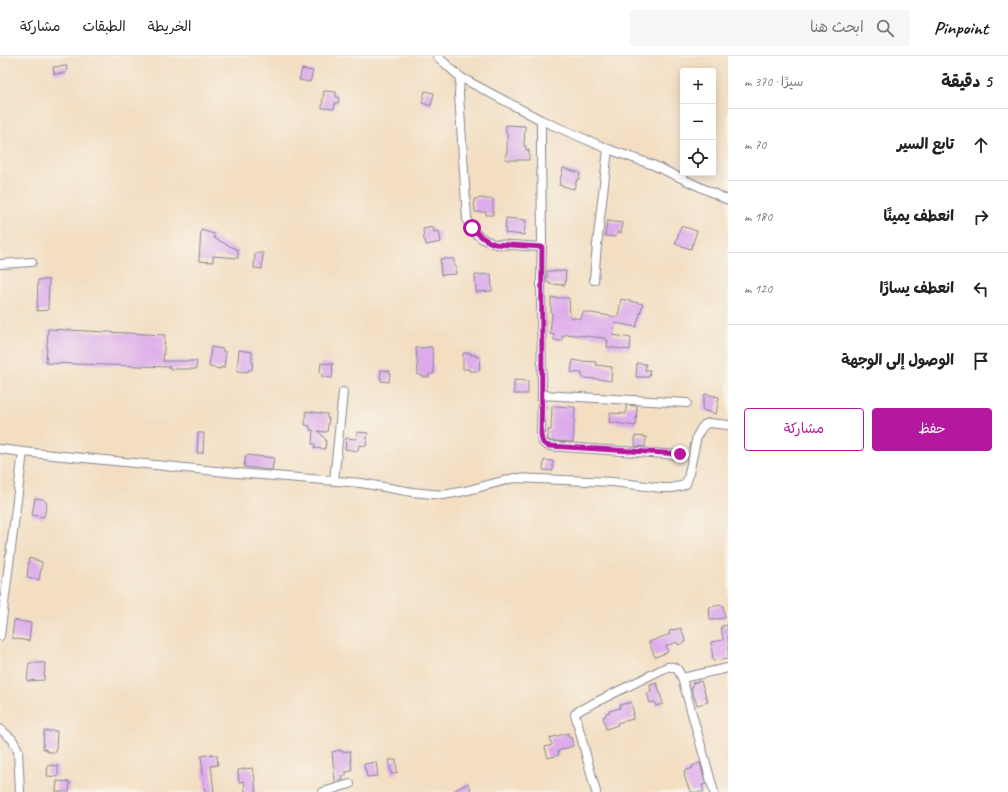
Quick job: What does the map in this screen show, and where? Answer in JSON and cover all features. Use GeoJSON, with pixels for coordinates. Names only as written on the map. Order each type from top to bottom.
{"type":"FeatureCollection","features":[{"type":"Feature","properties":{"kind":"street"},"geometry":{"type":"LineString","coordinates":[[437,56],[460,77],[541,120],[608,149],[653,165],[728,200]]}},
{"type":"Feature","properties":{"kind":"street"},"geometry":{"type":"LineString","coordinates":[[460,77],[459,94],[468,223],[481,237],[495,244],[542,247]]}},
{"type":"Feature","properties":{"kind":"street"},"geometry":{"type":"LineString","coordinates":[[541,120],[542,442],[549,446],[680,454]]}},
{"type":"Feature","properties":{"kind":"street"},"geometry":{"type":"LineString","coordinates":[[594,280],[608,149]]}},
{"type":"Feature","properties":{"kind":"street"},"geometry":{"type":"LineString","coordinates":[[0,264],[32,262]]}},
{"type":"Feature","properties":{"kind":"street"},"geometry":{"type":"LineString","coordinates":[[334,481],[344,392]]}},
{"type":"Feature","properties":{"kind":"street"},"geometry":{"type":"LineString","coordinates":[[542,395],[687,403]]}},
{"type":"Feature","properties":{"kind":"street"},"geometry":{"type":"LineString","coordinates":[[0,449],[228,472],[361,483],[412,492],[443,495],[465,491],[514,478],[613,482],[672,488],[686,484],[697,436],[704,425],[709,423],[728,425]]}},
{"type":"Feature","properties":{"kind":"street"},"geometry":{"type":"LineString","coordinates":[[0,636],[23,452]]}},
{"type":"Feature","properties":{"kind":"street"},"geometry":{"type":"LineString","coordinates":[[596,792],[574,714],[668,667],[675,667],[682,678],[714,792]]}},
{"type":"Feature","properties":{"kind":"street"},"geometry":{"type":"LineString","coordinates":[[682,678],[728,668]]}},
{"type":"Feature","properties":{"kind":"street"},"geometry":{"type":"LineString","coordinates":[[0,728],[12,739],[18,750],[20,792]]}},
{"type":"Feature","properties":{"kind":"street"},"geometry":{"type":"LineString","coordinates":[[323,792],[350,784]]}},
{"type":"Feature","properties":{"kind":"building"},"geometry":{"type":"Polygon","coordinates":[[[67,66],[66,73],[54,74],[53,67],[67,66]]]}},
{"type":"Feature","properties":{"kind":"building"},"geometry":{"type":"Polygon","coordinates":[[[302,69],[313,71],[310,82],[299,80],[302,69]]]}},
{"type":"Feature","properties":{"kind":"building"},"geometry":{"type":"Polygon","coordinates":[[[324,91],[336,92],[336,97],[339,97],[338,103],[335,103],[334,109],[322,108],[324,91]]]}},
{"type":"Feature","properties":{"kind":"building"},"geometry":{"type":"Polygon","coordinates":[[[425,91],[434,93],[431,106],[422,103],[425,91]]]}},
{"type":"Feature","properties":{"kind":"building"},"geometry":{"type":"Polygon","coordinates":[[[506,125],[525,126],[524,146],[526,146],[526,150],[529,150],[529,160],[505,159],[507,153],[506,125]]]}},
{"type":"Feature","properties":{"kind":"building"},"geometry":{"type":"Polygon","coordinates":[[[563,168],[580,173],[574,189],[559,185],[563,168]]]}},
{"type":"Feature","properties":{"kind":"building"},"geometry":{"type":"Polygon","coordinates":[[[474,199],[493,199],[493,215],[486,215],[486,212],[475,212],[474,199]]]}},
{"type":"Feature","properties":{"kind":"building"},"geometry":{"type":"Polygon","coordinates":[[[506,218],[526,220],[524,235],[505,233],[506,218]]]}},
{"type":"Feature","properties":{"kind":"building"},"geometry":{"type":"Polygon","coordinates":[[[607,221],[623,223],[621,233],[617,232],[616,237],[605,236],[607,221]]]}},
{"type":"Feature","properties":{"kind":"building"},"geometry":{"type":"Polygon","coordinates":[[[681,226],[697,231],[691,249],[675,244],[681,226]]]}},
{"type":"Feature","properties":{"kind":"building"},"geometry":{"type":"Polygon","coordinates":[[[433,227],[434,232],[439,231],[441,242],[426,245],[423,229],[433,227]]]}},
{"type":"Feature","properties":{"kind":"building"},"geometry":{"type":"Polygon","coordinates":[[[201,230],[214,234],[214,238],[238,250],[238,258],[213,256],[213,262],[199,261],[201,230]]]}},
{"type":"Feature","properties":{"kind":"building"},"geometry":{"type":"Polygon","coordinates":[[[255,253],[263,253],[262,269],[254,268],[255,253]]]}},
{"type":"Feature","properties":{"kind":"building"},"geometry":{"type":"Polygon","coordinates":[[[440,259],[454,259],[456,274],[441,275],[440,259]]]}},
{"type":"Feature","properties":{"kind":"building"},"geometry":{"type":"Polygon","coordinates":[[[547,271],[566,271],[565,285],[549,284],[549,282],[547,282],[547,271]]]}},
{"type":"Feature","properties":{"kind":"building"},"geometry":{"type":"Polygon","coordinates":[[[491,274],[492,291],[476,292],[475,275],[491,274]]]}},
{"type":"Feature","properties":{"kind":"building"},"geometry":{"type":"Polygon","coordinates":[[[38,280],[49,280],[48,310],[37,311],[38,280]]]}},
{"type":"Feature","properties":{"kind":"building"},"geometry":{"type":"Polygon","coordinates":[[[551,298],[569,298],[570,317],[581,319],[583,312],[618,317],[621,299],[643,304],[636,327],[615,323],[613,335],[631,338],[630,350],[607,347],[608,340],[605,340],[605,338],[565,334],[565,336],[562,336],[562,341],[554,340],[554,335],[550,334],[552,313],[551,298]]]}},
{"type":"Feature","properties":{"kind":"building"},"geometry":{"type":"Polygon","coordinates":[[[48,329],[165,335],[163,361],[197,361],[196,369],[46,363],[48,329]]]}},
{"type":"Feature","properties":{"kind":"building"},"geometry":{"type":"Polygon","coordinates":[[[211,347],[223,349],[223,352],[226,352],[224,368],[209,367],[211,347]]]}},
{"type":"Feature","properties":{"kind":"building"},"geometry":{"type":"Polygon","coordinates":[[[432,347],[434,374],[429,374],[429,377],[422,377],[422,375],[418,375],[416,348],[432,347]]]}},
{"type":"Feature","properties":{"kind":"building"},"geometry":{"type":"Polygon","coordinates":[[[239,350],[252,352],[252,370],[248,370],[248,372],[237,371],[239,350]]]}},
{"type":"Feature","properties":{"kind":"building"},"geometry":{"type":"Polygon","coordinates":[[[463,353],[471,353],[471,355],[480,357],[479,371],[469,371],[469,369],[463,369],[463,353]]]}},
{"type":"Feature","properties":{"kind":"building"},"geometry":{"type":"Polygon","coordinates":[[[573,360],[596,362],[596,365],[612,367],[611,381],[582,378],[582,373],[571,372],[573,360]]]}},
{"type":"Feature","properties":{"kind":"building"},"geometry":{"type":"Polygon","coordinates":[[[321,363],[333,364],[332,378],[322,377],[322,373],[320,372],[321,363]]]}},
{"type":"Feature","properties":{"kind":"building"},"geometry":{"type":"Polygon","coordinates":[[[637,363],[646,364],[645,370],[650,370],[649,377],[636,377],[637,363]]]}},
{"type":"Feature","properties":{"kind":"building"},"geometry":{"type":"Polygon","coordinates":[[[381,370],[390,371],[389,382],[381,381],[381,370]]]}},
{"type":"Feature","properties":{"kind":"building"},"geometry":{"type":"Polygon","coordinates":[[[514,380],[528,381],[528,394],[514,394],[514,380]]]}},
{"type":"Feature","properties":{"kind":"building"},"geometry":{"type":"Polygon","coordinates":[[[705,394],[719,397],[716,414],[702,410],[705,394]]]}},
{"type":"Feature","properties":{"kind":"building"},"geometry":{"type":"Polygon","coordinates":[[[626,405],[637,406],[636,426],[609,422],[610,413],[626,414],[626,405]]]}},
{"type":"Feature","properties":{"kind":"building"},"geometry":{"type":"Polygon","coordinates":[[[552,406],[575,407],[573,442],[550,441],[548,439],[548,430],[551,430],[552,406]]]}},
{"type":"Feature","properties":{"kind":"building"},"geometry":{"type":"Polygon","coordinates":[[[306,411],[327,414],[327,418],[329,418],[327,432],[318,431],[326,440],[325,449],[314,448],[315,444],[312,444],[313,430],[310,430],[310,426],[305,425],[306,411]]]}},
{"type":"Feature","properties":{"kind":"building"},"geometry":{"type":"Polygon","coordinates":[[[357,432],[368,433],[366,446],[359,445],[358,451],[345,449],[346,438],[356,439],[357,432]]]}},
{"type":"Feature","properties":{"kind":"building"},"geometry":{"type":"Polygon","coordinates":[[[198,433],[204,433],[203,453],[197,453],[198,433]]]}},
{"type":"Feature","properties":{"kind":"building"},"geometry":{"type":"Polygon","coordinates":[[[635,436],[646,437],[645,447],[635,446],[635,436]]]}},
{"type":"Feature","properties":{"kind":"building"},"geometry":{"type":"Polygon","coordinates":[[[246,455],[274,458],[272,470],[244,467],[246,455]]]}},
{"type":"Feature","properties":{"kind":"building"},"geometry":{"type":"Polygon","coordinates":[[[544,460],[553,461],[553,471],[543,470],[544,460]]]}},
{"type":"Feature","properties":{"kind":"building"},"geometry":{"type":"Polygon","coordinates":[[[35,498],[43,499],[47,503],[44,517],[32,515],[35,498]]]}},
{"type":"Feature","properties":{"kind":"building"},"geometry":{"type":"Polygon","coordinates":[[[29,558],[42,562],[39,580],[27,578],[29,558]]]}},
{"type":"Feature","properties":{"kind":"building"},"geometry":{"type":"Polygon","coordinates":[[[723,605],[725,618],[710,620],[709,607],[723,605]]]}},
{"type":"Feature","properties":{"kind":"building"},"geometry":{"type":"Polygon","coordinates":[[[14,620],[31,623],[29,641],[12,638],[14,620]]]}},
{"type":"Feature","properties":{"kind":"building"},"geometry":{"type":"Polygon","coordinates":[[[728,625],[728,659],[713,661],[711,642],[723,640],[721,626],[728,625]]]}},
{"type":"Feature","properties":{"kind":"building"},"geometry":{"type":"Polygon","coordinates":[[[681,628],[686,642],[678,645],[677,642],[666,646],[668,652],[655,657],[649,642],[670,634],[669,631],[681,628]]]}},
{"type":"Feature","properties":{"kind":"building"},"geometry":{"type":"Polygon","coordinates":[[[29,663],[45,663],[44,680],[27,681],[29,663]]]}},
{"type":"Feature","properties":{"kind":"building"},"geometry":{"type":"Polygon","coordinates":[[[701,681],[708,702],[697,705],[691,688],[693,687],[692,683],[701,681]]]}},
{"type":"Feature","properties":{"kind":"building"},"geometry":{"type":"Polygon","coordinates":[[[657,683],[663,704],[656,706],[655,702],[650,703],[647,693],[651,692],[650,685],[657,683]]]}},
{"type":"Feature","properties":{"kind":"building"},"geometry":{"type":"Polygon","coordinates":[[[631,702],[634,714],[632,714],[633,719],[617,723],[618,725],[606,729],[603,717],[606,716],[606,713],[620,708],[620,705],[631,702]]]}},
{"type":"Feature","properties":{"kind":"building"},"geometry":{"type":"Polygon","coordinates":[[[44,731],[57,731],[56,752],[48,752],[46,749],[43,749],[44,731]]]}},
{"type":"Feature","properties":{"kind":"building"},"geometry":{"type":"Polygon","coordinates":[[[568,733],[569,738],[571,737],[573,746],[558,751],[559,755],[548,758],[545,747],[552,745],[550,738],[568,733]]]}},
{"type":"Feature","properties":{"kind":"building"},"geometry":{"type":"Polygon","coordinates":[[[341,750],[341,752],[350,751],[352,771],[346,772],[346,776],[342,776],[343,780],[335,782],[332,752],[341,750]]]}},
{"type":"Feature","properties":{"kind":"building"},"geometry":{"type":"Polygon","coordinates":[[[213,754],[217,755],[218,765],[211,766],[214,792],[205,792],[201,756],[213,754]]]}},
{"type":"Feature","properties":{"kind":"building"},"geometry":{"type":"Polygon","coordinates":[[[389,760],[396,760],[397,773],[391,774],[389,760]]]}},
{"type":"Feature","properties":{"kind":"building"},"geometry":{"type":"Polygon","coordinates":[[[376,762],[378,776],[367,777],[364,764],[376,762]]]}},
{"type":"Feature","properties":{"kind":"building"},"geometry":{"type":"Polygon","coordinates":[[[700,763],[706,784],[702,785],[704,792],[691,792],[684,775],[684,771],[693,768],[692,766],[700,763]]]}},
{"type":"Feature","properties":{"kind":"building"},"geometry":{"type":"Polygon","coordinates":[[[48,765],[58,766],[58,777],[47,776],[48,765]]]}},
{"type":"Feature","properties":{"kind":"building"},"geometry":{"type":"Polygon","coordinates":[[[252,768],[256,792],[245,792],[244,781],[239,782],[238,770],[252,768]]]}},
{"type":"Feature","properties":{"kind":"building"},"geometry":{"type":"Polygon","coordinates":[[[57,781],[70,782],[69,792],[56,792],[57,781]]]}},
{"type":"Feature","properties":{"kind":"building"},"geometry":{"type":"Polygon","coordinates":[[[468,783],[471,789],[466,792],[452,792],[468,783]]]}},
{"type":"Feature","properties":{"kind":"route"},"geometry":{"type":"LineString","coordinates":[[472,228],[481,237],[495,244],[542,247],[542,442],[549,446],[680,454]]}}]}
